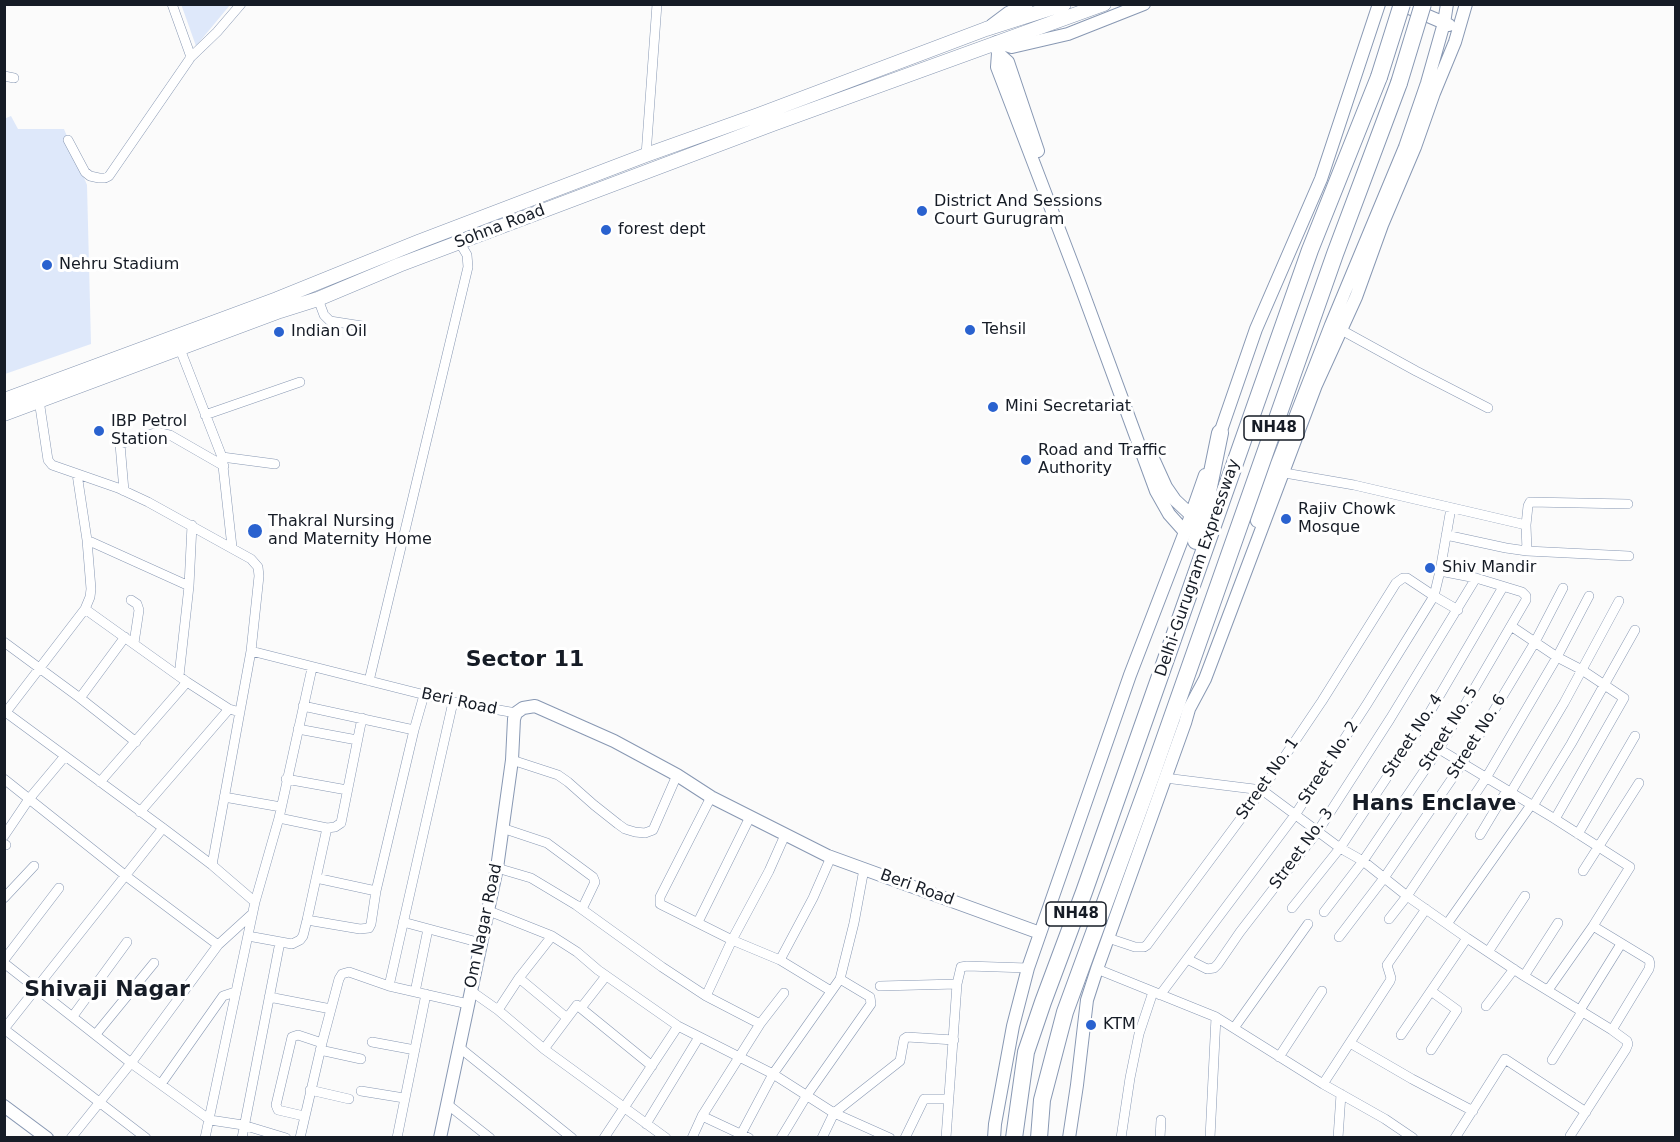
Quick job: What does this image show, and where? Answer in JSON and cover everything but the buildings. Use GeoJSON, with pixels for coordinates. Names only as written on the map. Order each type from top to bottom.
{"type":"FeatureCollection","features":[{"type":"Feature","properties":{"kind":"highway","name":"Delhi-Gurugram Expressway"},"geometry":{"type":"LineString","coordinates":[[1014,1137],[1026,1052],[1310,250],[1379,77],[1401,4]]}},
{"type":"Feature","properties":{"kind":"highway","name":"Delhi-Gurugram Expressway"},"geometry":{"type":"LineString","coordinates":[[1039,1137],[1042,1100],[1065,1012],[1166,734],[1335,254],[1399,83],[1424,4]]}},
{"type":"Feature","properties":{"kind":"highway"},"geometry":{"type":"LineString","coordinates":[[1153,694],[1163,640],[1201,526],[1220,433]]}},
{"type":"Feature","properties":{"kind":"main road","name":"Sohna Road"},"geometry":{"type":"LineString","coordinates":[[4,414],[418,242],[986,29],[1064,4]]}},
{"type":"Feature","properties":{"kind":"main road","name":"Sohna Road"},"geometry":{"type":"LineString","coordinates":[[4,400],[180,349],[318,299],[399,265],[773,124],[997,46],[1104,4]]}},
{"type":"Feature","properties":{"kind":"street"},"geometry":{"type":"LineString","coordinates":[[172,4],[191,57]]}},
{"type":"Feature","properties":{"kind":"street"},"geometry":{"type":"LineString","coordinates":[[68,140],[90,176],[105,178],[109,176],[191,57],[241,4]]}},
{"type":"Feature","properties":{"kind":"street"},"geometry":{"type":"LineString","coordinates":[[646,155],[657,4]]}},
{"type":"Feature","properties":{"kind":"street"},"geometry":{"type":"LineString","coordinates":[[986,29],[1008,13],[1027,4]]}},
{"type":"Feature","properties":{"kind":"street"},"geometry":{"type":"LineString","coordinates":[[997,46],[1012,47],[1068,34],[1144,4]]}},
{"type":"Feature","properties":{"kind":"street"},"geometry":{"type":"LineString","coordinates":[[1401,4],[1459,29]]}},
{"type":"Feature","properties":{"kind":"street"},"geometry":{"type":"LineString","coordinates":[[1069,1137],[1087,1000],[1097,969],[1189,709],[1205,680],[1279,472],[1321,374],[1336,327],[1405,147],[1427,83],[1447,4]]}},
{"type":"Feature","properties":{"kind":"street"},"geometry":{"type":"LineString","coordinates":[[1336,327],[1356,297],[1382,225],[1418,139],[1466,4]]}},
{"type":"Feature","properties":{"kind":"street"},"geometry":{"type":"LineString","coordinates":[[994,1137],[1013,1026],[1028,968],[1130,675],[1185,532],[1256,329],[1322,179],[1376,8]]}},
{"type":"Feature","properties":{"kind":"street"},"geometry":{"type":"LineString","coordinates":[[997,46],[1008,62],[1046,174],[1158,473],[1175,500],[1191,515]]}},
{"type":"Feature","properties":{"kind":"street"},"geometry":{"type":"LineString","coordinates":[[997,46],[997,67],[1156,491],[1169,514],[1185,532]]}},
{"type":"Feature","properties":{"kind":"street"},"geometry":{"type":"LineString","coordinates":[[369,681],[468,267],[467,255],[460,243]]}},
{"type":"Feature","properties":{"kind":"street"},"geometry":{"type":"LineString","coordinates":[[318,299],[324,315],[330,321],[362,326]]}},
{"type":"Feature","properties":{"kind":"street"},"geometry":{"type":"LineString","coordinates":[[1336,327],[1488,408]]}},
{"type":"Feature","properties":{"kind":"street"},"geometry":{"type":"LineString","coordinates":[[180,349],[223,462],[232,548]]}},
{"type":"Feature","properties":{"kind":"street"},"geometry":{"type":"LineString","coordinates":[[205,415],[300,382]]}},
{"type":"Feature","properties":{"kind":"street"},"geometry":{"type":"LineString","coordinates":[[39,400],[48,460],[52,465],[124,491],[192,525],[251,559],[258,567],[251,651],[212,865]]}},
{"type":"Feature","properties":{"kind":"street"},"geometry":{"type":"LineString","coordinates":[[124,491],[120,444],[158,432],[170,435],[223,462],[275,464]]}},
{"type":"Feature","properties":{"kind":"street"},"geometry":{"type":"LineString","coordinates":[[1279,472],[1354,485],[1526,525]]}},
{"type":"Feature","properties":{"kind":"street"},"geometry":{"type":"LineString","coordinates":[[77,474],[87,540],[91,589],[85,609],[5,712],[212,865],[255,902]]}},
{"type":"Feature","properties":{"kind":"street"},"geometry":{"type":"LineString","coordinates":[[1527,550],[1527,506],[1530,502],[1628,504]]}},
{"type":"Feature","properties":{"kind":"street","name":"Street No. 2"},"geometry":{"type":"LineString","coordinates":[[1121,1137],[1139,1034],[1156,993],[1187,959],[1295,815],[1434,596],[1451,508]]}},
{"type":"Feature","properties":{"kind":"street"},"geometry":{"type":"LineString","coordinates":[[100,782],[136,742],[183,679],[192,525]]}},
{"type":"Feature","properties":{"kind":"street"},"geometry":{"type":"LineString","coordinates":[[1446,536],[1506,548],[1629,556]]}},
{"type":"Feature","properties":{"kind":"street"},"geometry":{"type":"LineString","coordinates":[[87,540],[189,586]]}},
{"type":"Feature","properties":{"kind":"street"},"geometry":{"type":"LineString","coordinates":[[1440,571],[1476,578],[1503,587]]}},
{"type":"Feature","properties":{"kind":"street","name":"Street No. 1"},"geometry":{"type":"LineString","coordinates":[[1108,938],[1135,946],[1148,945],[1262,790],[1322,701],[1396,583],[1403,578],[1407,579],[1434,596]]}},
{"type":"Feature","properties":{"kind":"street","name":"Street No. 3"},"geometry":{"type":"LineString","coordinates":[[1187,959],[1207,969],[1214,968],[1318,831],[1476,578]]}},
{"type":"Feature","properties":{"kind":"street","name":"Street No. 5"},"geometry":{"type":"LineString","coordinates":[[1324,912],[1363,861],[1438,749],[1526,600],[1524,593],[1503,587]]}},
{"type":"Feature","properties":{"kind":"street","name":"Street No. 4"},"geometry":{"type":"LineString","coordinates":[[1292,908],[1340,848],[1427,717],[1503,587]]}},
{"type":"Feature","properties":{"kind":"street","name":"Street No. 6"},"geometry":{"type":"LineString","coordinates":[[1339,937],[1384,878],[1462,764],[1535,642],[1563,588]]}},
{"type":"Feature","properties":{"kind":"street"},"geometry":{"type":"LineString","coordinates":[[1434,596],[1458,610]]}},
{"type":"Feature","properties":{"kind":"street"},"geometry":{"type":"LineString","coordinates":[[1389,920],[1486,778],[1557,657],[1589,596]]}},
{"type":"Feature","properties":{"kind":"street"},"geometry":{"type":"LineString","coordinates":[[131,600],[139,610],[134,643]]}},
{"type":"Feature","properties":{"kind":"street"},"geometry":{"type":"LineString","coordinates":[[1480,835],[1564,703],[1619,601]]}},
{"type":"Feature","properties":{"kind":"street"},"geometry":{"type":"LineString","coordinates":[[85,609],[183,679],[229,709],[240,712]]}},
{"type":"Feature","properties":{"kind":"street"},"geometry":{"type":"LineString","coordinates":[[1511,626],[1557,657],[1623,696],[1624,700],[1555,819]]}},
{"type":"Feature","properties":{"kind":"street"},"geometry":{"type":"LineString","coordinates":[[1447,924],[1532,805],[1635,630]]}},
{"type":"Feature","properties":{"kind":"street"},"geometry":{"type":"LineString","coordinates":[[80,698],[125,637]]}},
{"type":"Feature","properties":{"kind":"street"},"geometry":{"type":"LineString","coordinates":[[4,642],[136,742]]}},
{"type":"Feature","properties":{"kind":"street","name":"Beri Road"},"geometry":{"type":"LineString","coordinates":[[251,651],[453,702],[516,713],[523,708],[535,706],[614,741],[750,818],[831,857],[1040,933]]}},
{"type":"Feature","properties":{"kind":"street"},"geometry":{"type":"LineString","coordinates":[[205,1137],[255,902],[279,818],[312,668]]}},
{"type":"Feature","properties":{"kind":"street"},"geometry":{"type":"LineString","coordinates":[[307,920],[364,929],[371,924],[376,891],[424,695]]}},
{"type":"Feature","properties":{"kind":"street"},"geometry":{"type":"LineString","coordinates":[[389,986],[453,702]]}},
{"type":"Feature","properties":{"kind":"street"},"geometry":{"type":"LineString","coordinates":[[303,706],[414,730]]}},
{"type":"Feature","properties":{"kind":"street"},"geometry":{"type":"LineString","coordinates":[[140,812],[229,709]]}},
{"type":"Feature","properties":{"kind":"street"},"geometry":{"type":"LineString","coordinates":[[1166,734],[1189,709]]}},
{"type":"Feature","properties":{"kind":"street","name":"Om Nagar Road"},"geometry":{"type":"LineString","coordinates":[[440,1137],[497,867],[516,713]]}},
{"type":"Feature","properties":{"kind":"street"},"geometry":{"type":"LineString","coordinates":[[279,818],[327,828],[335,827],[341,822],[362,718]]}},
{"type":"Feature","properties":{"kind":"street"},"geometry":{"type":"LineString","coordinates":[[298,729],[357,740]]}},
{"type":"Feature","properties":{"kind":"street"},"geometry":{"type":"LineString","coordinates":[[1578,834],[1635,736]]}},
{"type":"Feature","properties":{"kind":"street"},"geometry":{"type":"LineString","coordinates":[[1438,749],[1629,866],[1630,869],[1593,926],[1548,990]]}},
{"type":"Feature","properties":{"kind":"street"},"geometry":{"type":"LineString","coordinates":[[5,841],[29,799],[64,756]]}},
{"type":"Feature","properties":{"kind":"street"},"geometry":{"type":"LineString","coordinates":[[512,760],[558,775],[625,829],[645,833],[653,830],[677,775]]}},
{"type":"Feature","properties":{"kind":"street"},"geometry":{"type":"LineString","coordinates":[[1165,778],[1262,790],[1467,938],[1627,1041],[1628,1044],[1569,1136]]}},
{"type":"Feature","properties":{"kind":"street"},"geometry":{"type":"LineString","coordinates":[[4,779],[126,876],[218,945]]}},
{"type":"Feature","properties":{"kind":"street"},"geometry":{"type":"LineString","coordinates":[[286,779],[347,790]]}},
{"type":"Feature","properties":{"kind":"street"},"geometry":{"type":"LineString","coordinates":[[1583,871],[1639,783]]}},
{"type":"Feature","properties":{"kind":"street"},"geometry":{"type":"LineString","coordinates":[[224,797],[281,807]]}},
{"type":"Feature","properties":{"kind":"street"},"geometry":{"type":"LineString","coordinates":[[711,797],[660,897],[662,906],[780,960],[831,991]]}},
{"type":"Feature","properties":{"kind":"street"},"geometry":{"type":"LineString","coordinates":[[698,922],[750,818]]}},
{"type":"Feature","properties":{"kind":"street"},"geometry":{"type":"LineString","coordinates":[[146,1137],[4,1029],[163,828]]}},
{"type":"Feature","properties":{"kind":"street"},"geometry":{"type":"LineString","coordinates":[[248,936],[292,944],[303,936],[327,828]]}},
{"type":"Feature","properties":{"kind":"street"},"geometry":{"type":"LineString","coordinates":[[502,828],[547,843],[593,877],[595,882],[582,909]]}},
{"type":"Feature","properties":{"kind":"street"},"geometry":{"type":"LineString","coordinates":[[706,996],[785,835]]}},
{"type":"Feature","properties":{"kind":"street"},"geometry":{"type":"LineString","coordinates":[[780,960],[813,898],[831,857]]}},
{"type":"Feature","properties":{"kind":"street"},"geometry":{"type":"LineString","coordinates":[[4,898],[34,866]]}},
{"type":"Feature","properties":{"kind":"street"},"geometry":{"type":"LineString","coordinates":[[497,867],[531,878],[582,909],[706,996],[760,1024]]}},
{"type":"Feature","properties":{"kind":"street"},"geometry":{"type":"LineString","coordinates":[[702,1116],[743,1136],[773,1074],[795,1046],[840,979],[864,869]]}},
{"type":"Feature","properties":{"kind":"street"},"geometry":{"type":"LineString","coordinates":[[316,878],[376,891]]}},
{"type":"Feature","properties":{"kind":"street"},"geometry":{"type":"LineString","coordinates":[[59,888],[4,961],[131,1063],[210,1120],[243,1125],[286,1137]]}},
{"type":"Feature","properties":{"kind":"street"},"geometry":{"type":"LineString","coordinates":[[1488,952],[1525,896]]}},
{"type":"Feature","properties":{"kind":"street"},"geometry":{"type":"LineString","coordinates":[[1323,1084],[1390,981],[1387,965],[1426,909]]}},
{"type":"Feature","properties":{"kind":"street"},"geometry":{"type":"LineString","coordinates":[[489,911],[552,936],[678,1026],[773,1074],[834,1113],[890,1137]]}},
{"type":"Feature","properties":{"kind":"street"},"geometry":{"type":"LineString","coordinates":[[71,1137],[131,1063],[183,987],[218,945],[253,914]]}},
{"type":"Feature","properties":{"kind":"street"},"geometry":{"type":"LineString","coordinates":[[403,922],[481,942]]}},
{"type":"Feature","properties":{"kind":"street"},"geometry":{"type":"LineString","coordinates":[[1524,976],[1558,923]]}},
{"type":"Feature","properties":{"kind":"street"},"geometry":{"type":"LineString","coordinates":[[1234,1028],[1308,924]]}},
{"type":"Feature","properties":{"kind":"street"},"geometry":{"type":"LineString","coordinates":[[1593,926],[1649,960],[1650,964],[1612,1030]]}},
{"type":"Feature","properties":{"kind":"street"},"geometry":{"type":"LineString","coordinates":[[415,992],[428,928]]}},
{"type":"Feature","properties":{"kind":"street"},"geometry":{"type":"LineString","coordinates":[[498,1010],[519,978],[552,936]]}},
{"type":"Feature","properties":{"kind":"street"},"geometry":{"type":"LineString","coordinates":[[1401,1035],[1467,938]]}},
{"type":"Feature","properties":{"kind":"street"},"geometry":{"type":"LineString","coordinates":[[73,1016],[127,942]]}},
{"type":"Feature","properties":{"kind":"street"},"geometry":{"type":"LineString","coordinates":[[242,1137],[280,942]]}},
{"type":"Feature","properties":{"kind":"street"},"geometry":{"type":"LineString","coordinates":[[1552,1060],[1621,944]]}},
{"type":"Feature","properties":{"kind":"street"},"geometry":{"type":"LineString","coordinates":[[96,1034],[154,963]]}},
{"type":"Feature","properties":{"kind":"street"},"geometry":{"type":"LineString","coordinates":[[945,1137],[960,970],[963,966],[1028,968]]}},
{"type":"Feature","properties":{"kind":"street"},"geometry":{"type":"LineString","coordinates":[[1097,969],[1216,1017],[1413,1137]]}},
{"type":"Feature","properties":{"kind":"street"},"geometry":{"type":"LineString","coordinates":[[1486,1006],[1514,969]]}},
{"type":"Feature","properties":{"kind":"street"},"geometry":{"type":"LineString","coordinates":[[300,1137],[339,979],[344,972],[349,972],[415,992],[469,998],[498,1010],[544,1049],[666,1137]]}},
{"type":"Feature","properties":{"kind":"street"},"geometry":{"type":"LineString","coordinates":[[581,1008],[606,976]]}},
{"type":"Feature","properties":{"kind":"street"},"geometry":{"type":"LineString","coordinates":[[519,978],[567,1018]]}},
{"type":"Feature","properties":{"kind":"street"},"geometry":{"type":"LineString","coordinates":[[781,1137],[807,1095],[871,1004],[870,997],[840,979]]}},
{"type":"Feature","properties":{"kind":"street"},"geometry":{"type":"LineString","coordinates":[[880,986],[957,984]]}},
{"type":"Feature","properties":{"kind":"street"},"geometry":{"type":"LineString","coordinates":[[1279,1056],[1322,991]]}},
{"type":"Feature","properties":{"kind":"street"},"geometry":{"type":"LineString","coordinates":[[1431,991],[1457,1010],[1431,1050]]}},
{"type":"Feature","properties":{"kind":"street"},"geometry":{"type":"LineString","coordinates":[[160,1084],[223,996],[235,992]]}},
{"type":"Feature","properties":{"kind":"street"},"geometry":{"type":"LineString","coordinates":[[692,1137],[702,1116],[760,1024],[784,993]]}},
{"type":"Feature","properties":{"kind":"street"},"geometry":{"type":"LineString","coordinates":[[397,1137],[426,994]]}},
{"type":"Feature","properties":{"kind":"street"},"geometry":{"type":"LineString","coordinates":[[269,996],[331,1009]]}},
{"type":"Feature","properties":{"kind":"street"},"geometry":{"type":"LineString","coordinates":[[544,1049],[576,1006],[651,1066]]}},
{"type":"Feature","properties":{"kind":"street"},"geometry":{"type":"LineString","coordinates":[[1210,1137],[1216,1017]]}},
{"type":"Feature","properties":{"kind":"street"},"geometry":{"type":"LineString","coordinates":[[605,1137],[678,1026]]}},
{"type":"Feature","properties":{"kind":"street"},"geometry":{"type":"LineString","coordinates":[[304,1116],[278,1110],[276,1105],[292,1037],[298,1035],[321,1046],[361,1059]]}},
{"type":"Feature","properties":{"kind":"street"},"geometry":{"type":"LineString","coordinates":[[646,1124],[699,1037]]}},
{"type":"Feature","properties":{"kind":"street"},"geometry":{"type":"LineString","coordinates":[[822,1137],[834,1113],[898,1063],[901,1059],[903,1041],[906,1038],[954,1040]]}},
{"type":"Feature","properties":{"kind":"street"},"geometry":{"type":"LineString","coordinates":[[372,1042],[415,1050]]}},
{"type":"Feature","properties":{"kind":"street"},"geometry":{"type":"LineString","coordinates":[[1350,1043],[1473,1111]]}},
{"type":"Feature","properties":{"kind":"street"},"geometry":{"type":"LineString","coordinates":[[460,1048],[572,1137]]}},
{"type":"Feature","properties":{"kind":"street"},"geometry":{"type":"LineString","coordinates":[[1455,1137],[1505,1059],[1586,1112]]}},
{"type":"Feature","properties":{"kind":"street"},"geometry":{"type":"LineString","coordinates":[[310,1090],[349,1099]]}},
{"type":"Feature","properties":{"kind":"street"},"geometry":{"type":"LineString","coordinates":[[361,1091],[404,1098]]}},
{"type":"Feature","properties":{"kind":"street"},"geometry":{"type":"LineString","coordinates":[[1338,1137],[1341,1094]]}},
{"type":"Feature","properties":{"kind":"street"},"geometry":{"type":"LineString","coordinates":[[905,1137],[924,1099],[949,1099]]}},
{"type":"Feature","properties":{"kind":"street"},"geometry":{"type":"LineString","coordinates":[[447,1104],[490,1137]]}},
{"type":"Feature","properties":{"kind":"street"},"geometry":{"type":"LineString","coordinates":[[4,1106],[47,1137]]}},
{"type":"Feature","properties":{"kind":"street"},"geometry":{"type":"LineString","coordinates":[[1160,1137],[1161,1120]]}},
{"type":"Feature","properties":{"kind":"shaded area"},"geometry":{"type":"Polygon","coordinates":[[[181,4],[230,4],[230,5],[196,46],[181,4]]]}},
{"type":"Feature","properties":{"kind":"shaded area","name":"Nehru Stadium"},"geometry":{"type":"Polygon","coordinates":[[[11,116],[18,129],[64,129],[87,185],[91,344],[5,374],[4,119],[11,116]]]}},
{"type":"Feature","properties":{"kind":"place","name":"District And Sessions Court Gurugram"},"geometry":{"type":"Point","coordinates":[922,211]}},
{"type":"Feature","properties":{"kind":"place","name":"forest dept"},"geometry":{"type":"Point","coordinates":[606,230]}},
{"type":"Feature","properties":{"kind":"place","name":"Nehru Stadium"},"geometry":{"type":"Point","coordinates":[47,265]}},
{"type":"Feature","properties":{"kind":"place","name":"Tehsil"},"geometry":{"type":"Point","coordinates":[970,330]}},
{"type":"Feature","properties":{"kind":"place","name":"Indian Oil"},"geometry":{"type":"Point","coordinates":[279,332]}},
{"type":"Feature","properties":{"kind":"place","name":"Mini Secretariat"},"geometry":{"type":"Point","coordinates":[993,407]}},
{"type":"Feature","properties":{"kind":"place","name":"IBP Petrol Station"},"geometry":{"type":"Point","coordinates":[99,431]}},
{"type":"Feature","properties":{"kind":"place","name":"Road and Traffic Authority"},"geometry":{"type":"Point","coordinates":[1026,460]}},
{"type":"Feature","properties":{"kind":"place","name":"Rajiv Chowk Mosque"},"geometry":{"type":"Point","coordinates":[1286,519]}},
{"type":"Feature","properties":{"kind":"place","name":"Thakral Nursing and Maternity Home"},"geometry":{"type":"Point","coordinates":[255,531]}},
{"type":"Feature","properties":{"kind":"place","name":"Shiv Mandir"},"geometry":{"type":"Point","coordinates":[1430,568]}},
{"type":"Feature","properties":{"kind":"place","name":"KTM"},"geometry":{"type":"Point","coordinates":[1091,1025]}},
{"type":"Feature","properties":{"kind":"district","name":"Sector 11"},"geometry":{"type":"Point","coordinates":[525,660]}},
{"type":"Feature","properties":{"kind":"district","name":"Hans Enclave"},"geometry":{"type":"Point","coordinates":[1434,804]}},
{"type":"Feature","properties":{"kind":"district","name":"Shivaji Nagar"},"geometry":{"type":"Point","coordinates":[107,990]}}]}
